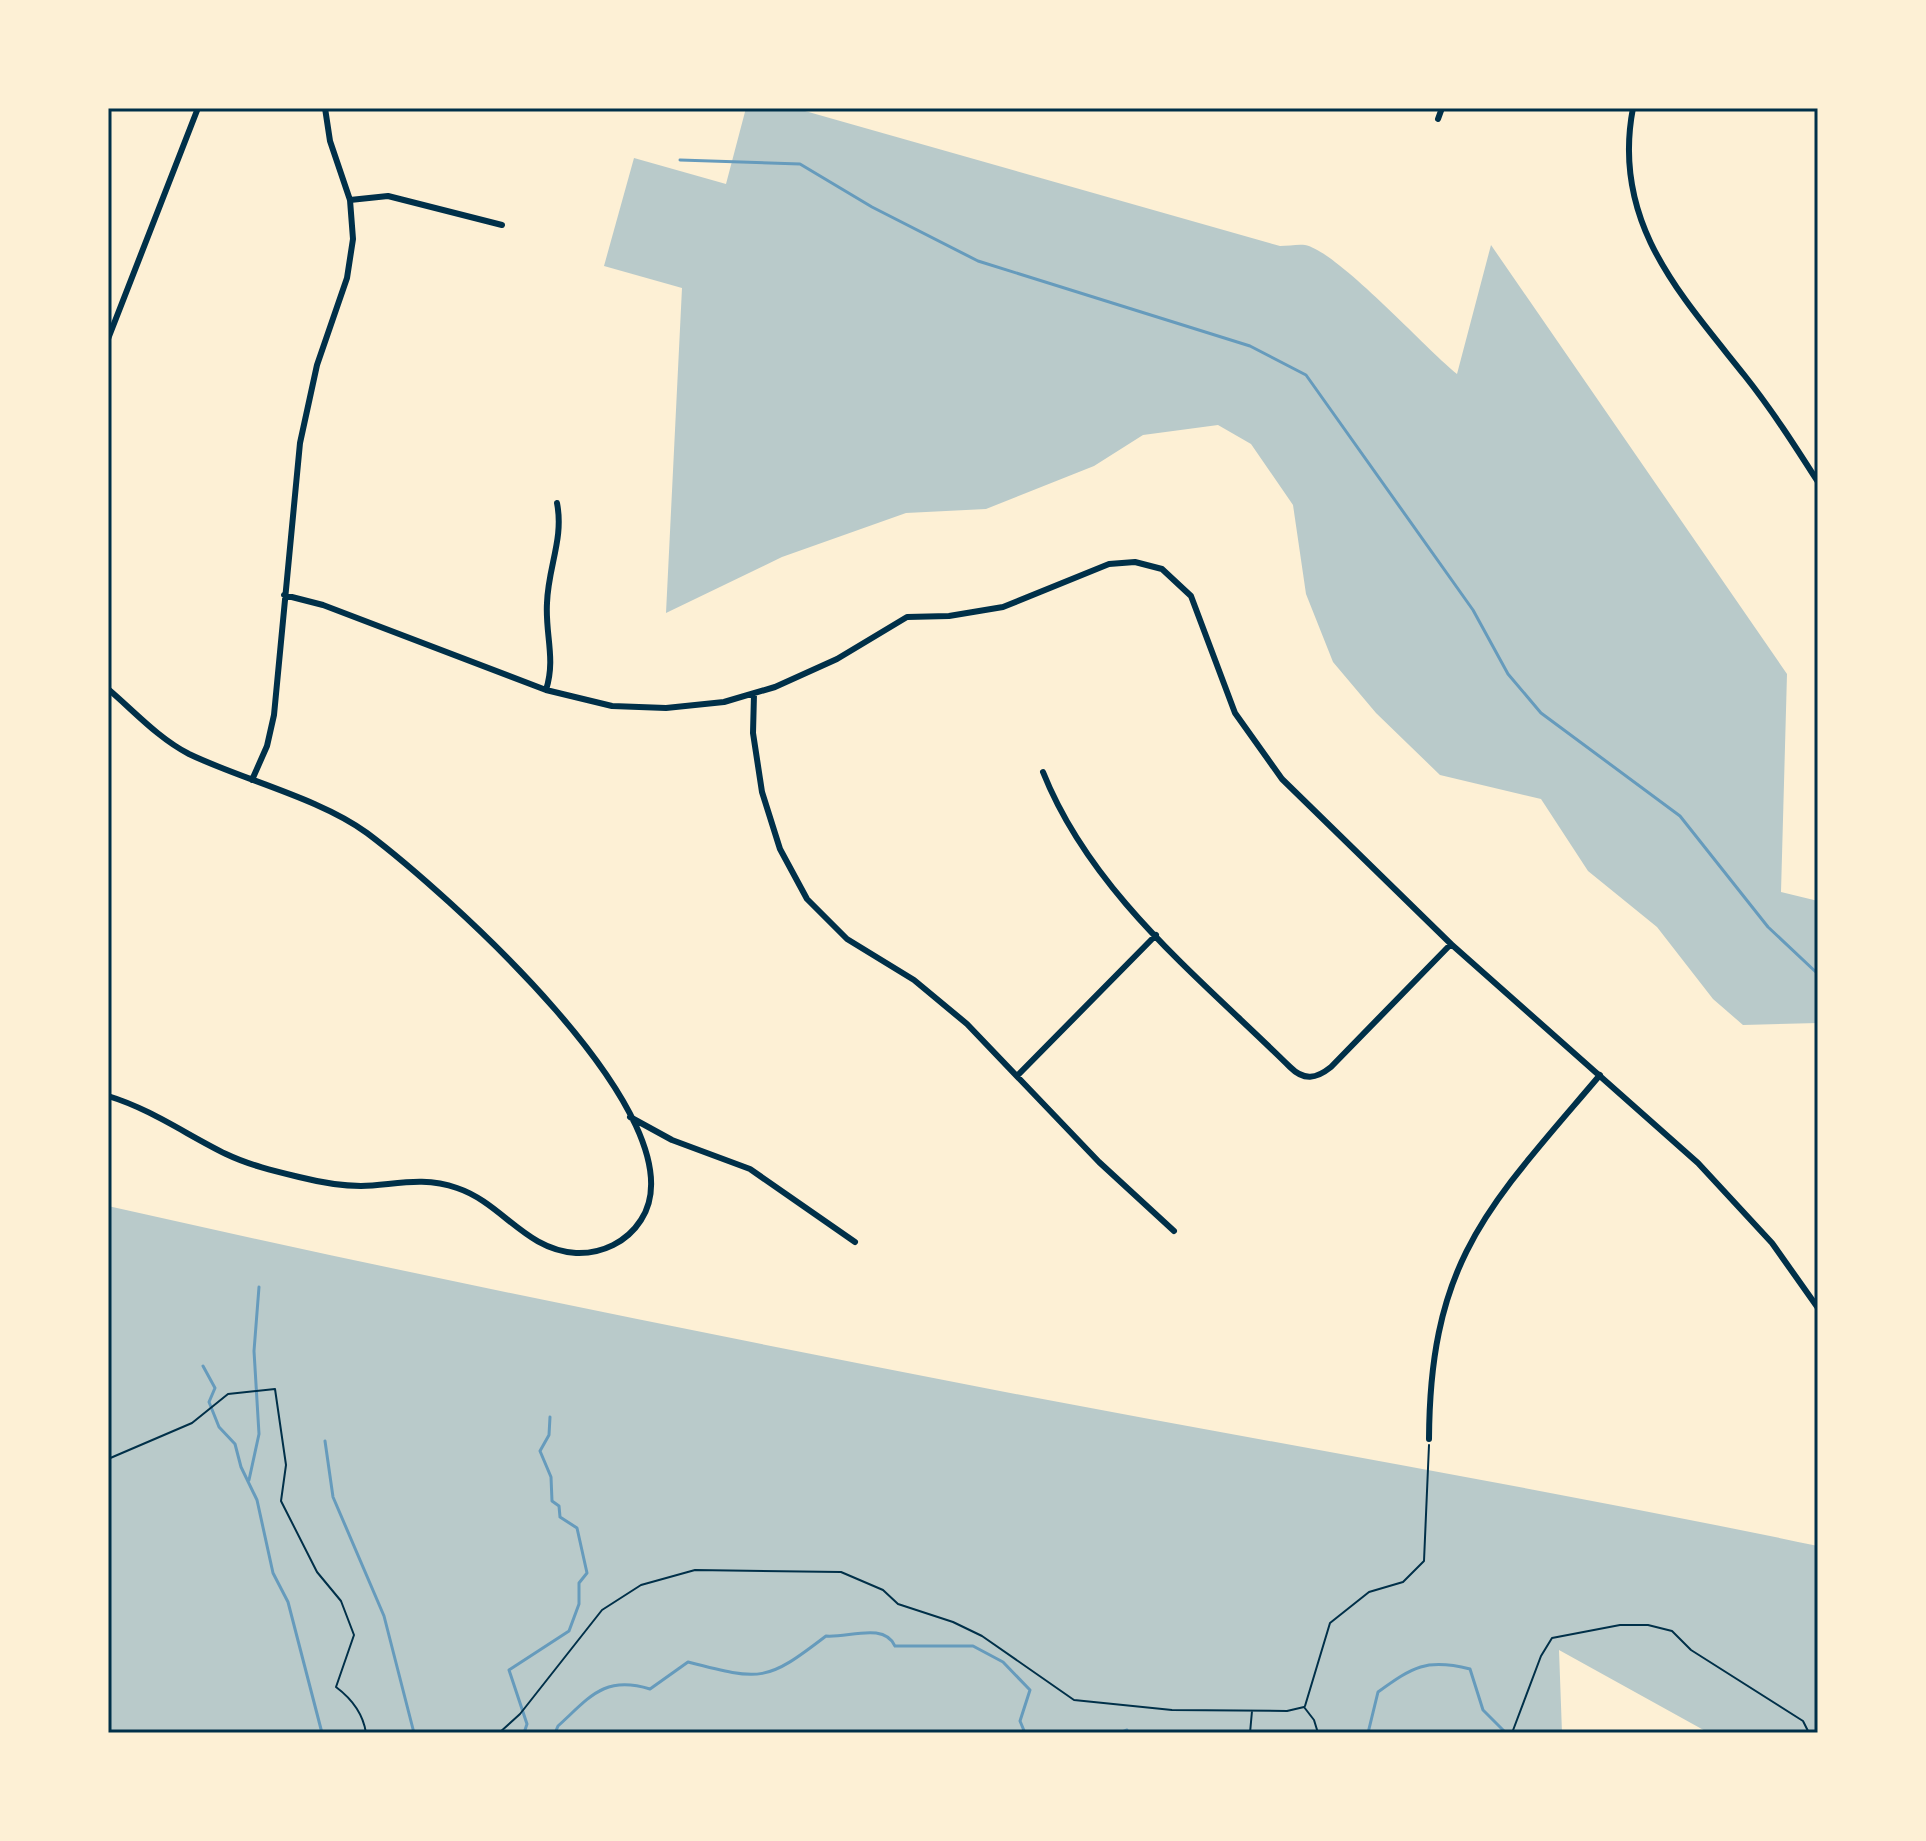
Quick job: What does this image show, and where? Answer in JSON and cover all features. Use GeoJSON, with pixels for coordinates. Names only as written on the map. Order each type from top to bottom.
{"type":"FeatureCollection","features":[{"type":"Feature","properties":{"kind":"street"},"geometry":{"type":"LineString","coordinates":[[108,339],[198,108]]}},
{"type":"Feature","properties":{"kind":"street"},"geometry":{"type":"LineString","coordinates":[[252,780],[267,746],[274,715],[284,595],[305,417],[351,259],[350,200],[330,141],[325,108]]}},
{"type":"Feature","properties":{"kind":"street"},"geometry":{"type":"LineString","coordinates":[[1438,119],[1442,108]]}},
{"type":"Feature","properties":{"kind":"street"},"geometry":{"type":"LineString","coordinates":[[1633,108],[1629,141],[1632,184],[1659,261],[1691,312],[1764,401],[1818,482]]}},
{"type":"Feature","properties":{"kind":"street"},"geometry":{"type":"LineString","coordinates":[[350,200],[388,196],[502,225]]}},
{"type":"Feature","properties":{"kind":"street"},"geometry":{"type":"LineString","coordinates":[[546,690],[552,663],[547,598],[561,521],[557,503]]}},
{"type":"Feature","properties":{"kind":"street"},"geometry":{"type":"LineString","coordinates":[[284,595],[323,605],[546,690],[586,701],[642,708],[695,706],[754,694],[837,659],[898,619],[1003,607],[1109,564],[1149,564],[1173,576],[1191,596],[1224,690],[1262,756],[1451,944],[1715,1180],[1772,1243],[1818,1308]]}},
{"type":"Feature","properties":{"kind":"street"},"geometry":{"type":"LineString","coordinates":[[108,689],[171,743],[346,820],[400,861],[544,993],[586,1045],[630,1117],[652,1168],[648,1206],[623,1240],[604,1249],[578,1253],[533,1241],[493,1207],[463,1190],[413,1180],[372,1185],[335,1184],[270,1170],[224,1153],[141,1108],[108,1096]]}},
{"type":"Feature","properties":{"kind":"street"},"geometry":{"type":"LineString","coordinates":[[754,694],[753,733],[762,792],[780,849],[807,899],[847,939],[942,1002],[1018,1075],[1099,1162],[1174,1231]]}},
{"type":"Feature","properties":{"kind":"street"},"geometry":{"type":"LineString","coordinates":[[1043,772],[1077,841],[1156,935],[1290,1067],[1304,1077],[1314,1078],[1331,1067],[1451,944]]}},
{"type":"Feature","properties":{"kind":"street"},"geometry":{"type":"LineString","coordinates":[[1018,1075],[1156,935]]}},
{"type":"Feature","properties":{"kind":"street"},"geometry":{"type":"LineString","coordinates":[[1429,1439],[1436,1342],[1459,1261],[1501,1192],[1600,1075]]}},
{"type":"Feature","properties":{"kind":"street"},"geometry":{"type":"LineString","coordinates":[[630,1117],[672,1140],[750,1169],[855,1242]]}},
{"type":"Feature","properties":{"kind":"path"},"geometry":{"type":"LineString","coordinates":[[108,1459],[192,1423],[228,1394],[275,1389],[286,1465],[281,1501],[317,1572],[341,1601],[354,1635],[336,1687],[351,1698],[364,1722],[366,1733]]}},
{"type":"Feature","properties":{"kind":"path"},"geometry":{"type":"LineString","coordinates":[[1304,1707],[1330,1623],[1369,1592],[1403,1582],[1424,1561],[1429,1439]]}},
{"type":"Feature","properties":{"kind":"path"},"geometry":{"type":"LineString","coordinates":[[499,1733],[520,1714],[602,1610],[641,1585],[695,1570],[841,1572],[883,1590],[898,1604],[953,1622],[982,1636],[1074,1700],[1172,1710],[1287,1711],[1304,1707]]}},
{"type":"Feature","properties":{"kind":"path"},"geometry":{"type":"LineString","coordinates":[[1512,1733],[1541,1656],[1552,1638],[1620,1625],[1648,1625],[1672,1631],[1691,1650],[1803,1721],[1809,1733]]}},
{"type":"Feature","properties":{"kind":"path"},"geometry":{"type":"LineString","coordinates":[[1304,1707],[1314,1720],[1318,1733]]}},
{"type":"Feature","properties":{"kind":"path"},"geometry":{"type":"LineString","coordinates":[[1250,1733],[1253,1710]]}},
{"type":"Feature","properties":{"kind":"shaded area"},"geometry":{"type":"Polygon","coordinates":[[[746,108],[805,108],[805,111],[1280,246],[1305,245],[1338,264],[1457,374],[1491,245],[1787,674],[1781,892],[1818,901],[1818,1023],[1743,1025],[1713,999],[1657,927],[1588,871],[1541,799],[1440,775],[1376,713],[1333,662],[1306,594],[1293,505],[1251,444],[1218,425],[1143,435],[1094,466],[986,509],[906,513],[782,557],[666,613],[682,288],[604,266],[634,158],[726,184],[746,108]]]}},
{"type":"Feature","properties":{"kind":"shaded area"},"geometry":{"type":"Polygon","coordinates":[[[108,1206],[442,1279],[777,1347],[1818,1546],[1818,1733],[1709,1733],[1559,1650],[1562,1733],[108,1733],[108,1206]]]}},
{"type":"Feature","properties":{"kind":"waterway"},"geometry":{"type":"LineString","coordinates":[[680,160],[800,164],[872,207],[978,261],[1250,346],[1306,375],[1473,610],[1508,674],[1541,713],[1680,816],[1768,927],[1818,974]]}},
{"type":"Feature","properties":{"kind":"waterway"},"geometry":{"type":"LineString","coordinates":[[249,1480],[259,1434],[254,1351],[259,1287]]}},
{"type":"Feature","properties":{"kind":"waterway"},"geometry":{"type":"LineString","coordinates":[[203,1366],[215,1388],[209,1402],[219,1427],[235,1444],[241,1467],[257,1500],[273,1573],[288,1602],[322,1733]]}},
{"type":"Feature","properties":{"kind":"waterway"},"geometry":{"type":"LineString","coordinates":[[524,1733],[527,1724],[509,1670],[569,1631],[579,1604],[579,1583],[587,1573],[577,1528],[560,1517],[559,1506],[552,1501],[551,1477],[540,1451],[549,1435],[550,1417]]}},
{"type":"Feature","properties":{"kind":"waterway"},"geometry":{"type":"LineString","coordinates":[[325,1441],[333,1497],[384,1616],[414,1733]]}},
{"type":"Feature","properties":{"kind":"waterway"},"geometry":{"type":"LineString","coordinates":[[555,1733],[558,1726],[579,1706],[609,1687],[634,1685],[650,1689],[688,1662],[732,1672],[762,1673],[790,1662],[826,1636],[865,1633],[883,1635],[895,1646],[973,1646],[1003,1662],[1030,1690],[1020,1721],[1025,1733]]}},
{"type":"Feature","properties":{"kind":"waterway"},"geometry":{"type":"LineString","coordinates":[[1368,1733],[1378,1692],[1411,1671],[1442,1664],[1470,1669],[1483,1710],[1506,1733]]}},
{"type":"Feature","properties":{"kind":"waterway"},"geometry":{"type":"LineString","coordinates":[[1120,1733],[1127,1730]]}}]}
